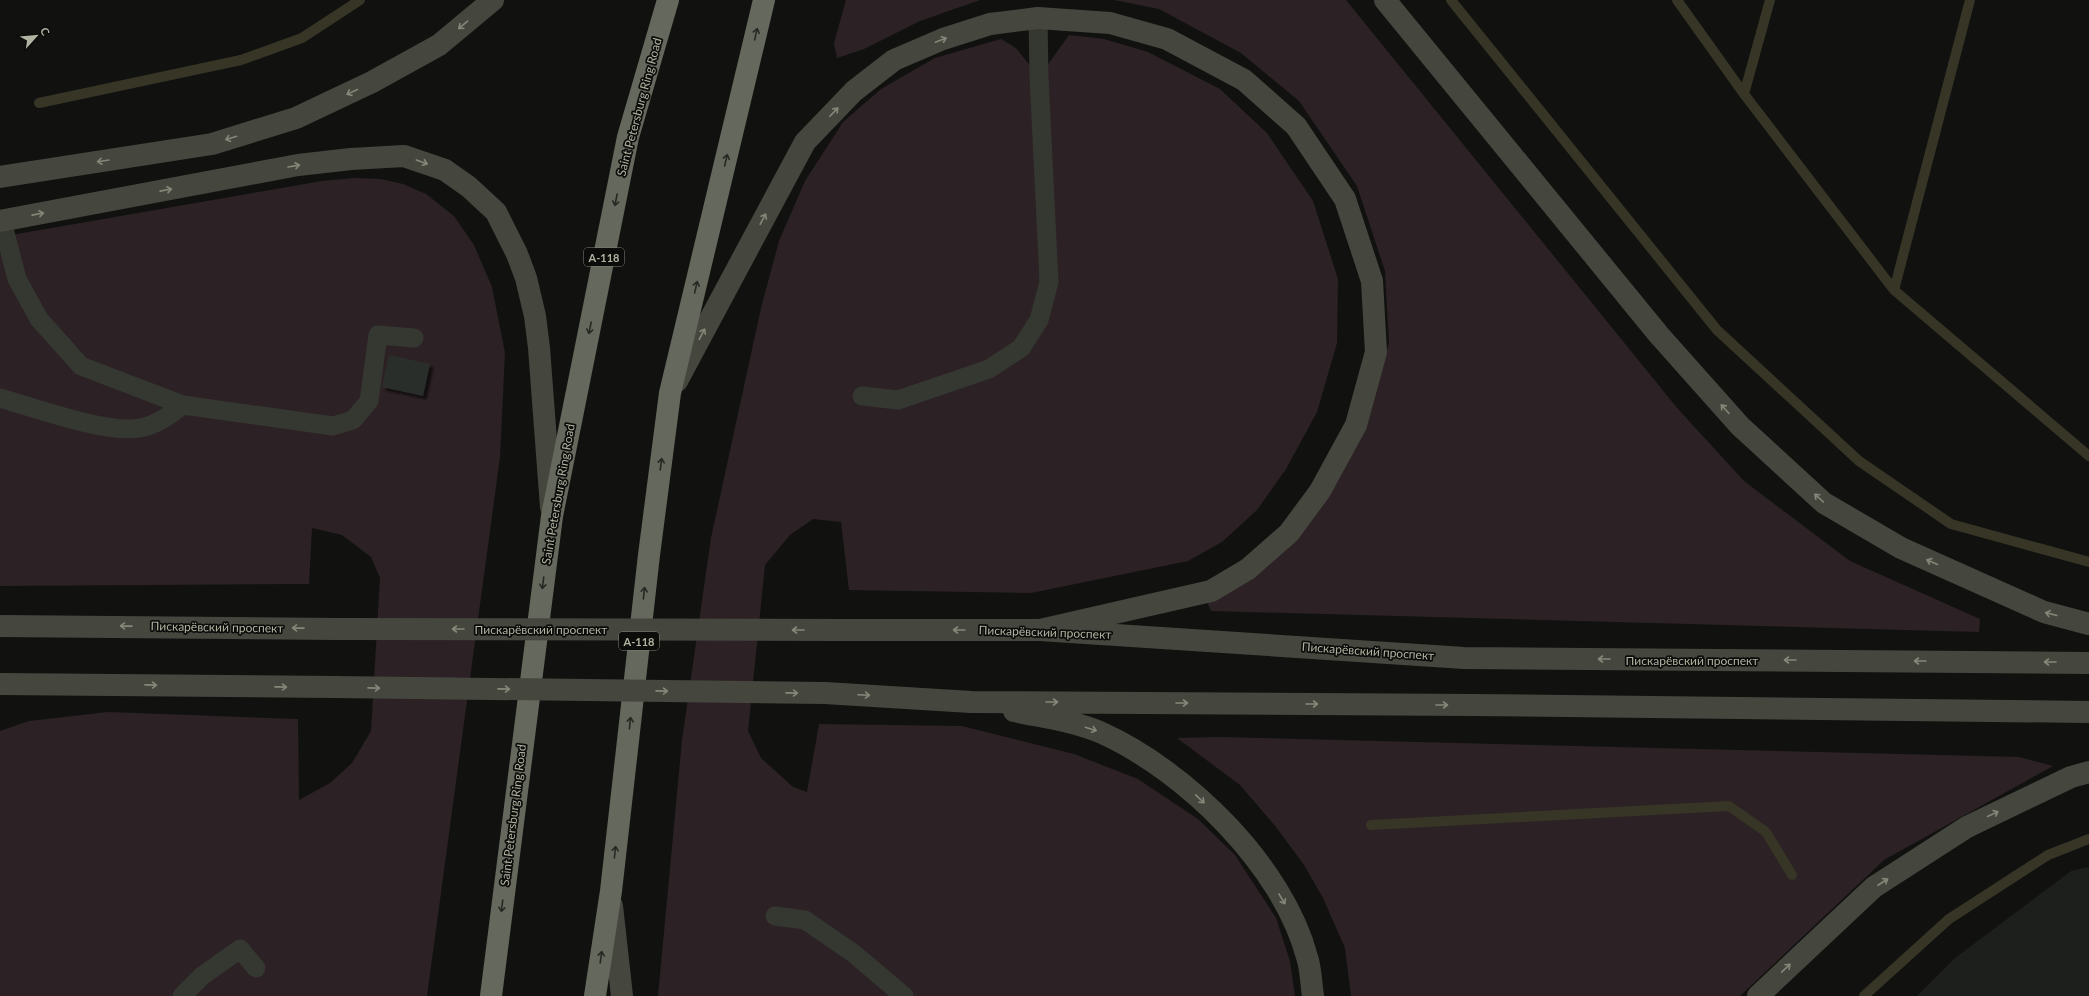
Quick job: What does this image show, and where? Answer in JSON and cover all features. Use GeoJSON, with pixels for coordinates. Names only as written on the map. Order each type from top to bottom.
{"type":"FeatureCollection","features":[{"type":"Feature","properties":{"kind":"highway","name":"Saint Petersburg Ring Road"},"geometry":{"type":"LineString","coordinates":[[491,996],[552,516],[628,137],[668,0]]}},
{"type":"Feature","properties":{"kind":"highway","name":"А-118"},"geometry":{"type":"LineString","coordinates":[[596,996],[611,890],[648,555],[670,393],[764,0]]}},
{"type":"Feature","properties":{"kind":"main road"},"geometry":{"type":"LineString","coordinates":[[0,178],[212,144],[296,118],[372,82],[439,44],[493,0]]}},
{"type":"Feature","properties":{"kind":"main road"},"geometry":{"type":"LineString","coordinates":[[1385,0],[1659,335],[1740,426],[1824,503],[1901,548],[2044,612],[2089,624]]}},
{"type":"Feature","properties":{"kind":"main road"},"geometry":{"type":"LineString","coordinates":[[670,393],[805,142],[854,91],[894,60],[943,39],[990,24],[1038,18],[1110,23],[1167,39],[1244,80],[1296,126],[1345,199],[1372,281],[1376,352],[1356,425],[1320,491],[1289,533],[1248,569],[1211,590],[1040,630]]}},
{"type":"Feature","properties":{"kind":"main road"},"geometry":{"type":"LineString","coordinates":[[1,221],[298,165],[351,159],[404,156],[445,170],[469,187],[496,212],[517,254],[526,278],[535,316],[539,348],[552,516]]}},
{"type":"Feature","properties":{"kind":"main road","name":"Пискарёвский проспект"},"geometry":{"type":"LineString","coordinates":[[0,626],[337,629],[1040,630],[1464,658],[2089,663]]}},
{"type":"Feature","properties":{"kind":"main road"},"geometry":{"type":"LineString","coordinates":[[0,684],[825,693],[972,702],[1480,705],[2089,712]]}},
{"type":"Feature","properties":{"kind":"main road"},"geometry":{"type":"LineString","coordinates":[[0,698],[112,685]]}},
{"type":"Feature","properties":{"kind":"main road"},"geometry":{"type":"LineString","coordinates":[[972,702],[1100,732],[1125,744],[1183,783],[1246,844],[1290,910],[1307,957],[1313,996]]}},
{"type":"Feature","properties":{"kind":"main road"},"geometry":{"type":"LineString","coordinates":[[1758,996],[1874,887],[1967,827],[2071,777],[2089,772]]}},
{"type":"Feature","properties":{"kind":"main road"},"geometry":{"type":"LineString","coordinates":[[611,890],[622,996]]}},
{"type":"Feature","properties":{"kind":"lane"},"geometry":{"type":"LineString","coordinates":[[862,396],[898,400],[989,368],[1021,348],[1039,320],[1049,282],[1039,77],[1038,18]]}},
{"type":"Feature","properties":{"kind":"lane"},"geometry":{"type":"LineString","coordinates":[[1,221],[17,279],[39,319],[81,366],[183,405],[333,426],[353,420],[368,401],[378,335],[414,338]]}},
{"type":"Feature","properties":{"kind":"lane"},"geometry":{"type":"LineString","coordinates":[[0,398],[107,428],[140,428],[165,419],[183,405]]}},
{"type":"Feature","properties":{"kind":"lane"},"geometry":{"type":"LineString","coordinates":[[775,916],[805,920],[853,953],[904,996]]}},
{"type":"Feature","properties":{"kind":"lane"},"geometry":{"type":"LineString","coordinates":[[182,996],[202,976],[240,949],[256,968]]}},
{"type":"Feature","properties":{"kind":"shaded area"},"geometry":{"type":"Polygon","coordinates":[[[846,0],[980,0],[920,21],[864,49],[837,58],[834,43],[846,0]]]}},
{"type":"Feature","properties":{"kind":"shaded area"},"geometry":{"type":"Polygon","coordinates":[[[1114,0],[1346,0],[1678,409],[1744,481],[1850,561],[1980,619],[1979,632],[1211,611],[1207,602],[1247,578],[1368,419],[1389,343],[1385,271],[1357,186],[1299,101],[1241,53],[1159,9],[1114,0]]]}},
{"type":"Feature","properties":{"kind":"shaded area"},"geometry":{"type":"Polygon","coordinates":[[[1069,35],[1104,39],[1148,52],[1220,89],[1267,133],[1313,201],[1338,279],[1337,343],[1317,412],[1286,469],[1257,510],[1222,542],[1188,561],[1031,593],[849,590],[841,522],[813,519],[790,535],[765,565],[748,731],[761,758],[793,787],[807,792],[819,724],[962,726],[1074,754],[1138,779],[1198,819],[1235,855],[1276,918],[1290,961],[1295,996],[658,996],[682,740],[711,538],[761,308],[779,241],[805,181],[843,122],[881,89],[935,58],[1001,39],[1016,48],[1039,77],[1069,35]]]}},
{"type":"Feature","properties":{"kind":"shaded area"},"geometry":{"type":"Polygon","coordinates":[[[355,178],[381,179],[403,184],[426,194],[454,216],[474,245],[492,287],[505,353],[500,457],[427,996],[0,996],[0,731],[29,721],[108,712],[298,719],[299,800],[330,783],[352,763],[371,731],[380,578],[371,557],[342,535],[312,528],[309,584],[0,586],[0,237],[322,181],[355,178]]]}},
{"type":"Feature","properties":{"kind":"shaded area"},"geometry":{"type":"Polygon","coordinates":[[[1218,737],[2019,757],[2053,766],[1884,860],[1740,996],[1351,996],[1345,948],[1323,898],[1304,865],[1276,827],[1240,785],[1177,738],[1218,737]]]}},
{"type":"Feature","properties":{"kind":"shaded area"},"geometry":{"type":"Polygon","coordinates":[[[2089,867],[2089,996],[1917,996],[1955,958],[2071,871],[2089,867]]]}},
{"type":"Feature","properties":{"kind":"building"},"geometry":{"type":"Polygon","coordinates":[[[389,355],[430,364],[423,396],[382,387],[389,355]]]}},
{"type":"Feature","properties":{"kind":"waterway"},"geometry":{"type":"LineString","coordinates":[[39,103],[241,60],[302,38],[360,0]]}},
{"type":"Feature","properties":{"kind":"waterway"},"geometry":{"type":"LineString","coordinates":[[1451,0],[1717,330],[1859,461],[1951,524],[2089,562]]}},
{"type":"Feature","properties":{"kind":"waterway"},"geometry":{"type":"LineString","coordinates":[[1677,0],[1744,94],[1894,290],[2089,456]]}},
{"type":"Feature","properties":{"kind":"waterway"},"geometry":{"type":"LineString","coordinates":[[1744,94],[1770,0]]}},
{"type":"Feature","properties":{"kind":"waterway"},"geometry":{"type":"LineString","coordinates":[[1894,290],[1970,0]]}},
{"type":"Feature","properties":{"kind":"waterway"},"geometry":{"type":"LineString","coordinates":[[1371,825],[1729,806],[1766,832],[1792,875]]}},
{"type":"Feature","properties":{"kind":"waterway"},"geometry":{"type":"LineString","coordinates":[[1864,996],[1949,919],[2048,855],[2089,839]]}}]}
